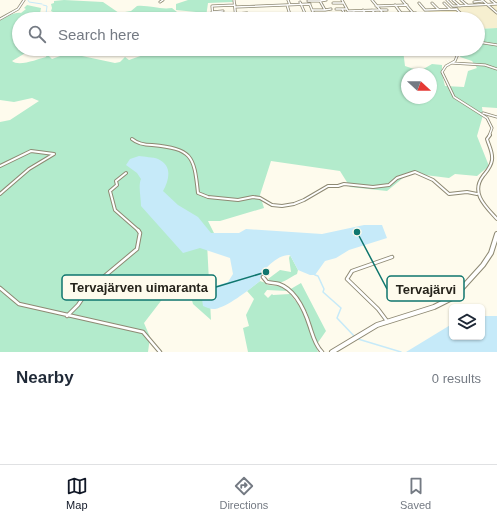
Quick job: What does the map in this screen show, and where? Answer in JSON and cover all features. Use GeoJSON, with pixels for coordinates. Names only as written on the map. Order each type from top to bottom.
{"type":"FeatureCollection","features":[{"type":"Feature","properties":{"kind":"street"},"geometry":{"type":"LineString","coordinates":[[14,12],[22,7],[24,0]]}},
{"type":"Feature","properties":{"kind":"street"},"geometry":{"type":"LineString","coordinates":[[234,0],[236,12]]}},
{"type":"Feature","properties":{"kind":"street"},"geometry":{"type":"LineString","coordinates":[[288,0],[290,5]]}},
{"type":"Feature","properties":{"kind":"street"},"geometry":{"type":"LineString","coordinates":[[308,1],[326,0]]}},
{"type":"Feature","properties":{"kind":"street"},"geometry":{"type":"LineString","coordinates":[[342,0],[347,10]]}},
{"type":"Feature","properties":{"kind":"street"},"geometry":{"type":"LineString","coordinates":[[372,0],[379,10]]}},
{"type":"Feature","properties":{"kind":"street"},"geometry":{"type":"LineString","coordinates":[[402,0],[412,12]]}},
{"type":"Feature","properties":{"kind":"street"},"geometry":{"type":"LineString","coordinates":[[447,0],[460,12]]}},
{"type":"Feature","properties":{"kind":"street"},"geometry":{"type":"LineString","coordinates":[[453,0],[460,6]]}},
{"type":"Feature","properties":{"kind":"street"},"geometry":{"type":"LineString","coordinates":[[461,0],[466,6]]}},
{"type":"Feature","properties":{"kind":"street"},"geometry":{"type":"LineString","coordinates":[[472,0],[478,5]]}},
{"type":"Feature","properties":{"kind":"street"},"geometry":{"type":"LineString","coordinates":[[491,0],[497,4]]}},
{"type":"Feature","properties":{"kind":"street"},"geometry":{"type":"LineString","coordinates":[[308,1],[312,10],[331,10]]}},
{"type":"Feature","properties":{"kind":"street"},"geometry":{"type":"LineString","coordinates":[[320,1],[324,10]]}},
{"type":"Feature","properties":{"kind":"street"},"geometry":{"type":"LineString","coordinates":[[474,2],[483,1],[497,13]]}},
{"type":"Feature","properties":{"kind":"street"},"geometry":{"type":"LineString","coordinates":[[300,2],[304,12]]}},
{"type":"Feature","properties":{"kind":"street"},"geometry":{"type":"LineString","coordinates":[[333,3],[343,2]]}},
{"type":"Feature","properties":{"kind":"street"},"geometry":{"type":"LineString","coordinates":[[419,3],[425,10],[457,9]]}},
{"type":"Feature","properties":{"kind":"street"},"geometry":{"type":"LineString","coordinates":[[432,3],[439,10]]}},
{"type":"Feature","properties":{"kind":"street"},"geometry":{"type":"LineString","coordinates":[[444,3],[450,9]]}},
{"type":"Feature","properties":{"kind":"street"},"geometry":{"type":"LineString","coordinates":[[223,11],[212,12],[212,6],[310,4]]}},
{"type":"Feature","properties":{"kind":"street"},"geometry":{"type":"LineString","coordinates":[[453,6],[497,4]]}},
{"type":"Feature","properties":{"kind":"street"},"geometry":{"type":"LineString","coordinates":[[287,5],[289,12]]}},
{"type":"Feature","properties":{"kind":"street"},"geometry":{"type":"LineString","coordinates":[[395,5],[400,12]]}},
{"type":"Feature","properties":{"kind":"street"},"geometry":{"type":"LineString","coordinates":[[376,6],[407,5]]}},
{"type":"Feature","properties":{"kind":"street"},"geometry":{"type":"LineString","coordinates":[[336,9],[387,10]]}},
{"type":"Feature","properties":{"kind":"street"},"geometry":{"type":"LineString","coordinates":[[0,19],[12,13]]}},
{"type":"Feature","properties":{"kind":"street"},"geometry":{"type":"LineString","coordinates":[[485,43],[497,45]]}},
{"type":"Feature","properties":{"kind":"street"},"geometry":{"type":"LineString","coordinates":[[457,56],[455,61],[446,66],[442,72],[447,78],[453,96],[467,106],[497,117]]}},
{"type":"Feature","properties":{"kind":"street"},"geometry":{"type":"LineString","coordinates":[[452,63],[488,65],[497,69]]}},
{"type":"Feature","properties":{"kind":"street"},"geometry":{"type":"LineString","coordinates":[[483,113],[492,125],[492,129],[487,139],[493,156],[490,169],[478,183],[477,194],[482,203],[497,219]]}},
{"type":"Feature","properties":{"kind":"street"},"geometry":{"type":"LineString","coordinates":[[132,140],[143,144],[177,148],[190,155],[195,166],[198,193],[208,197],[238,200],[253,197],[260,198],[272,205],[282,206],[294,204],[304,200],[328,186],[338,186],[344,184],[373,187],[389,184],[397,178],[415,172],[433,180],[449,194],[467,192],[477,194]]}},
{"type":"Feature","properties":{"kind":"street"},"geometry":{"type":"LineString","coordinates":[[0,166],[31,151],[54,154],[29,169],[0,194]]}},
{"type":"Feature","properties":{"kind":"street"},"geometry":{"type":"LineString","coordinates":[[67,316],[88,290],[128,258],[136,249],[140,233],[135,226],[124,218],[122,214],[115,210],[110,191],[117,185],[116,181],[126,173]]}},
{"type":"Feature","properties":{"kind":"street"},"geometry":{"type":"LineString","coordinates":[[332,352],[387,320],[415,314],[454,297],[483,265],[491,253],[497,234]]}},
{"type":"Feature","properties":{"kind":"street"},"geometry":{"type":"LineString","coordinates":[[387,320],[378,309],[347,279],[352,271],[392,257]]}},
{"type":"Feature","properties":{"kind":"street"},"geometry":{"type":"LineString","coordinates":[[263,277],[267,282],[280,284],[288,290],[301,306],[306,313],[316,346],[322,352]]}},
{"type":"Feature","properties":{"kind":"street"},"geometry":{"type":"LineString","coordinates":[[0,288],[19,304],[143,332],[160,352]]}},
{"type":"Feature","properties":{"kind":"shaded area"},"geometry":{"type":"Polygon","coordinates":[[[497,5],[497,28],[485,29],[485,12],[460,12],[454,6],[497,5]]]}},
{"type":"Feature","properties":{"kind":"shaded area"},"geometry":{"type":"Polygon","coordinates":[[[427,10],[457,10],[459,12],[429,12],[427,10]]]}},
{"type":"Feature","properties":{"kind":"green space"},"geometry":{"type":"Polygon","coordinates":[[[64,0],[103,2],[118,12],[53,12],[51,11],[51,4],[54,3],[54,1],[64,0]]]}},
{"type":"Feature","properties":{"kind":"green space"},"geometry":{"type":"Polygon","coordinates":[[[188,0],[232,0],[233,2],[208,3],[207,12],[176,10],[176,4],[188,0]]]}},
{"type":"Feature","properties":{"kind":"green space"},"geometry":{"type":"Polygon","coordinates":[[[27,5],[41,8],[40,12],[22,12],[26,9],[24,8],[27,5]]]}},
{"type":"Feature","properties":{"kind":"green space"},"geometry":{"type":"Polygon","coordinates":[[[137,6],[172,8],[177,12],[125,12],[131,11],[137,6]]]}},
{"type":"Feature","properties":{"kind":"green space"},"geometry":{"type":"Polygon","coordinates":[[[12,14],[12,56],[20,56],[12,61],[15,63],[34,61],[46,56],[49,56],[52,59],[60,56],[82,56],[115,63],[120,62],[125,57],[129,60],[140,56],[404,56],[405,66],[411,68],[401,68],[401,104],[437,104],[437,68],[425,68],[432,64],[442,65],[442,74],[445,86],[464,87],[468,71],[477,68],[472,61],[460,56],[485,56],[485,29],[497,28],[497,108],[482,107],[483,115],[477,136],[489,166],[477,176],[455,174],[449,178],[409,173],[387,191],[350,187],[340,171],[271,161],[260,195],[264,208],[220,221],[208,221],[214,233],[207,243],[211,320],[193,304],[186,278],[174,284],[144,323],[150,337],[148,352],[0,352],[0,122],[10,120],[39,101],[32,98],[14,102],[0,100],[0,20],[12,14]]]}},
{"type":"Feature","properties":{"kind":"green space"},"geometry":{"type":"Polygon","coordinates":[[[290,255],[298,270],[297,274],[279,283],[272,282],[268,279],[280,270],[291,272],[290,255]]]}},
{"type":"Feature","properties":{"kind":"green space"},"geometry":{"type":"Polygon","coordinates":[[[260,281],[266,283],[267,285],[279,286],[288,291],[267,290],[264,294],[268,298],[272,294],[290,294],[305,313],[318,352],[248,352],[243,328],[249,326],[246,315],[254,299],[247,291],[260,281]]]}},
{"type":"Feature","properties":{"kind":"green space"},"geometry":{"type":"Polygon","coordinates":[[[301,283],[326,331],[317,344],[307,312],[289,290],[301,283]]]}},
{"type":"Feature","properties":{"kind":"water"},"geometry":{"type":"Polygon","coordinates":[[[139,156],[156,158],[166,165],[168,169],[168,178],[163,191],[178,205],[198,217],[211,233],[239,233],[246,229],[322,234],[364,225],[382,225],[387,238],[349,250],[336,258],[325,261],[315,275],[310,275],[298,270],[290,255],[285,255],[275,260],[263,272],[260,281],[244,293],[224,306],[213,309],[209,308],[203,306],[202,299],[210,288],[228,282],[233,274],[230,258],[200,248],[183,253],[141,206],[141,179],[137,173],[126,165],[130,159],[139,156]]]}},
{"type":"Feature","properties":{"kind":"water"},"geometry":{"type":"Polygon","coordinates":[[[485,316],[497,316],[497,352],[406,352],[449,326],[449,340],[485,340],[485,316]]]}},
{"type":"Feature","properties":{"kind":"waterway"},"geometry":{"type":"LineString","coordinates":[[28,0],[29,2],[42,4]]}},
{"type":"Feature","properties":{"kind":"waterway"},"geometry":{"type":"LineString","coordinates":[[43,5],[47,6],[46,12]]}},
{"type":"Feature","properties":{"kind":"waterway"},"geometry":{"type":"LineString","coordinates":[[315,275],[318,276],[324,289],[323,292],[341,308],[337,318],[355,337]]}},
{"type":"Feature","properties":{"kind":"waterway"},"geometry":{"type":"LineString","coordinates":[[358,339],[401,352]]}},
{"type":"Feature","properties":{"kind":"place","name":"Tervajärvi"},"geometry":{"type":"Point","coordinates":[357,232]}},
{"type":"Feature","properties":{"kind":"place","name":"Tervajärven uimaranta"},"geometry":{"type":"Point","coordinates":[266,272]}}]}
